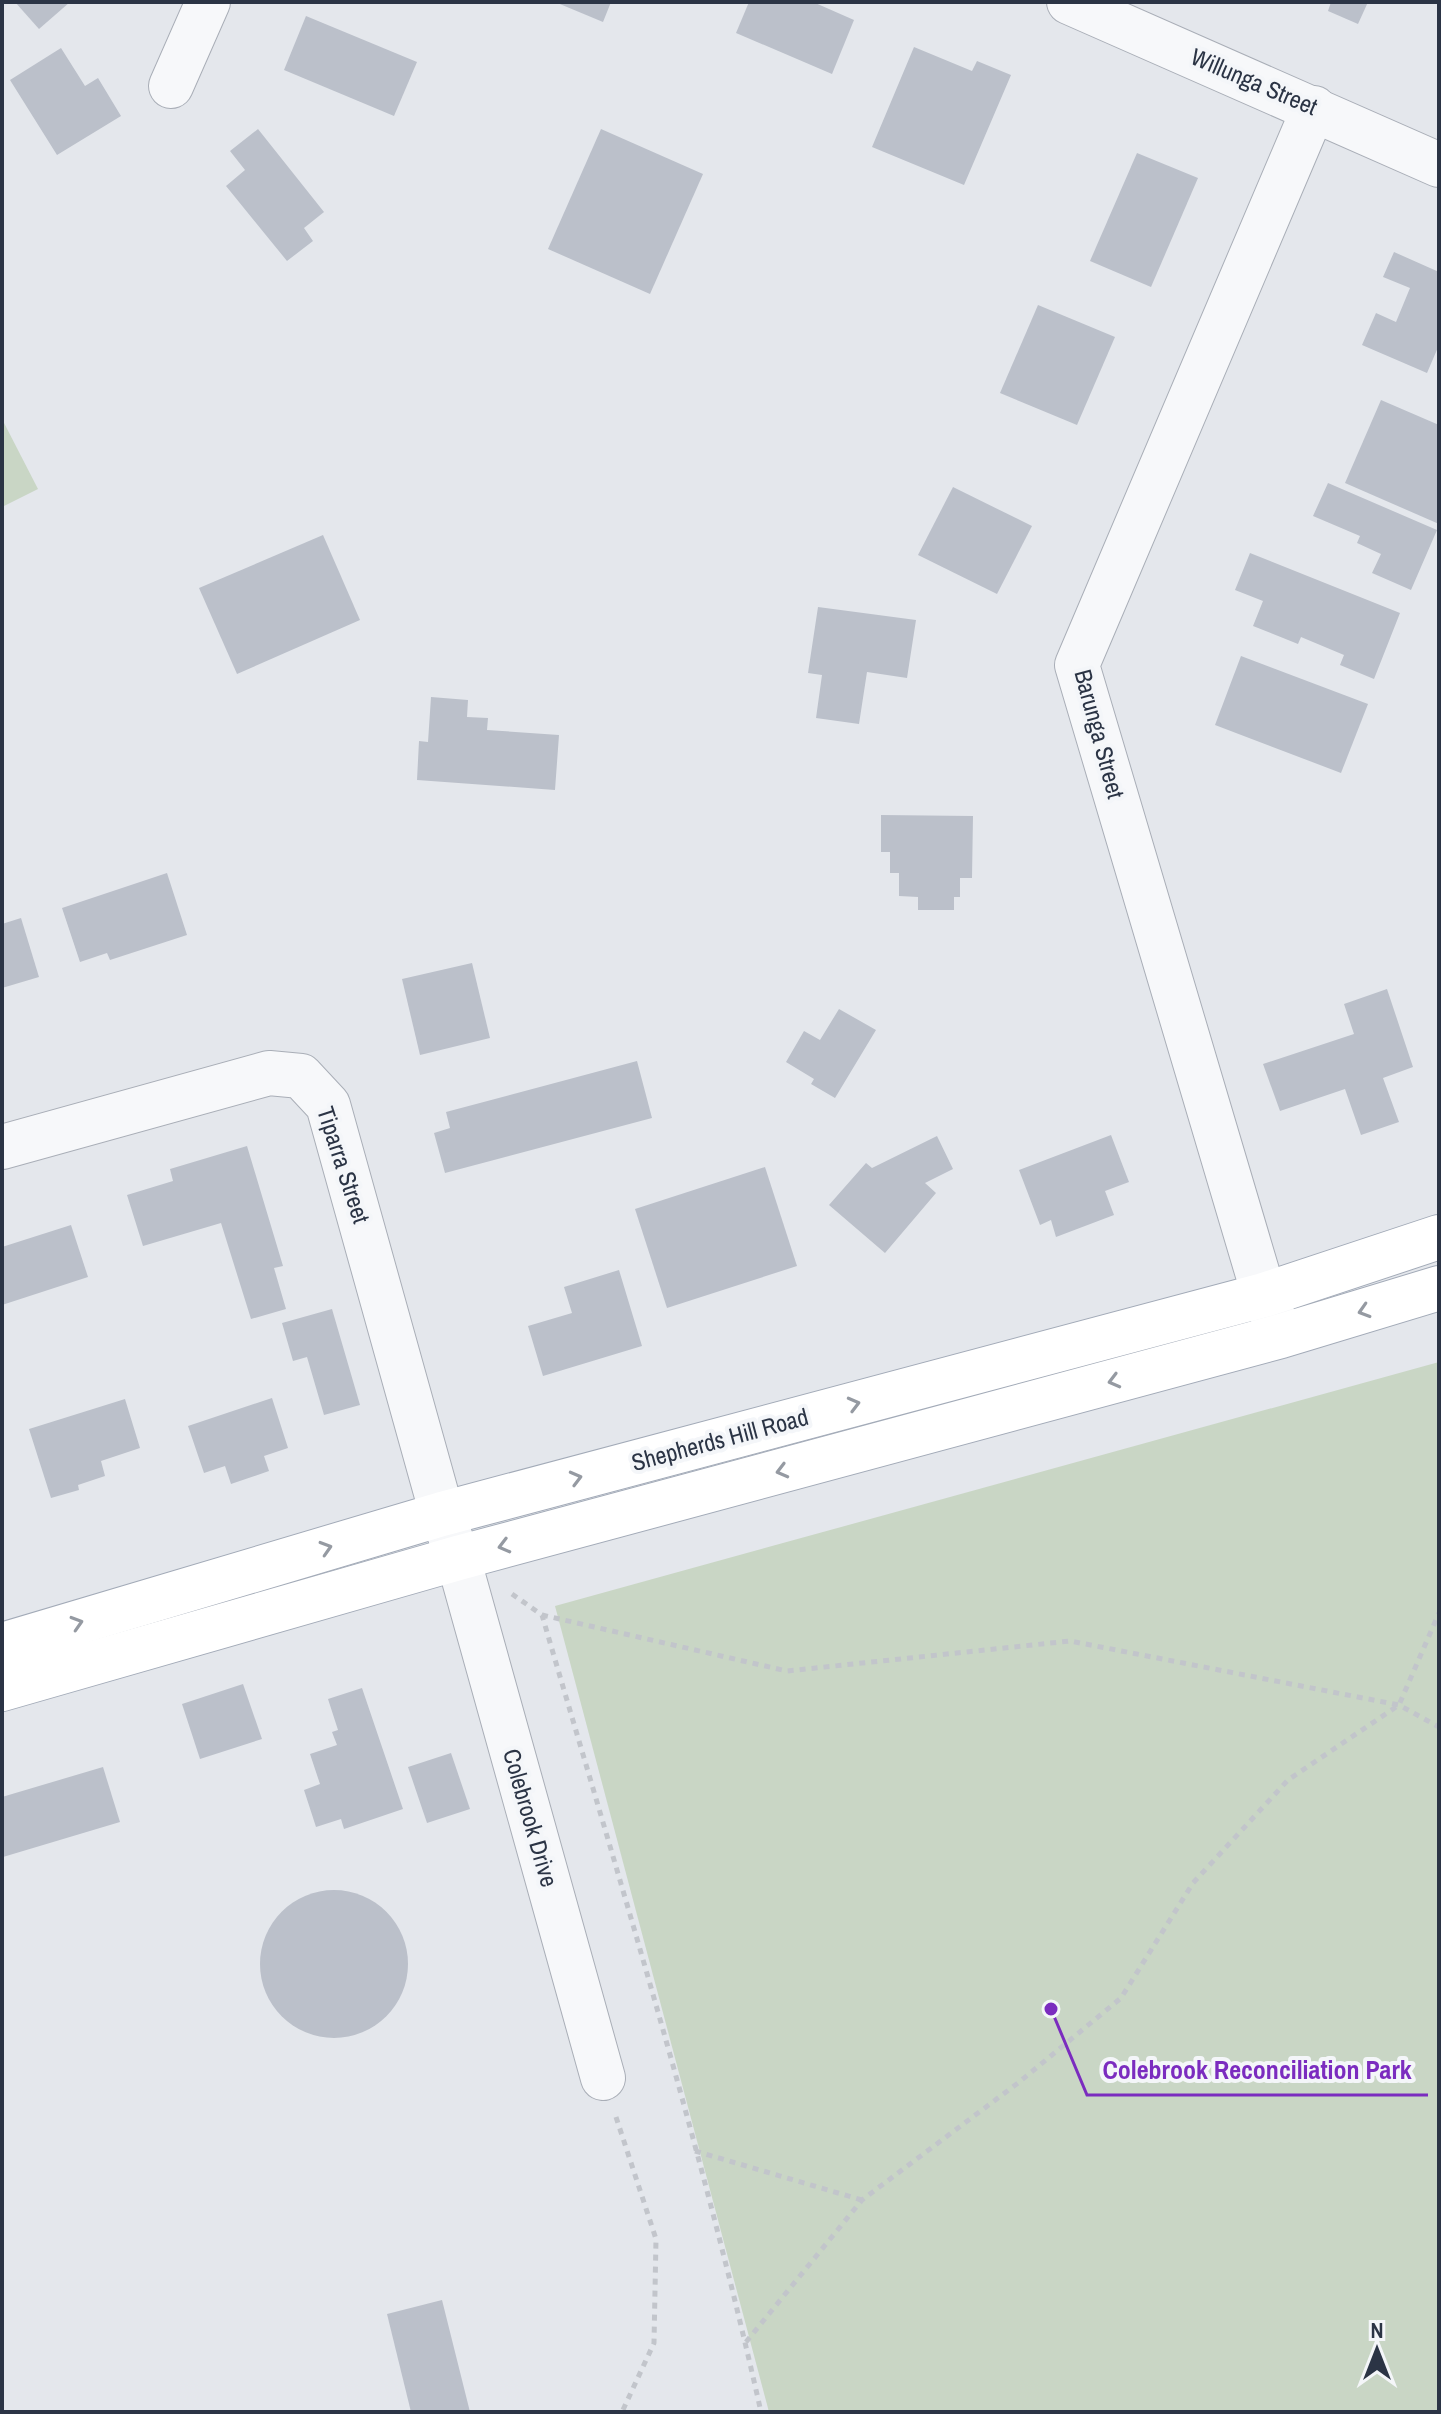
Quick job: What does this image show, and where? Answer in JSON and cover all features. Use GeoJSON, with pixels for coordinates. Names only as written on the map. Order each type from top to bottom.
{"type":"FeatureCollection","features":[{"type":"Feature","properties":{"kind":"main road","name":"Shepherds Hill Road"},"geometry":{"type":"LineString","coordinates":[[2,1645],[442,1514],[1264,1295],[1439,1237]]}},
{"type":"Feature","properties":{"kind":"main road","name":"Shepherds Hill Road"},"geometry":{"type":"LineString","coordinates":[[2,1689],[458,1558],[1281,1336],[1439,1288]]}},
{"type":"Feature","properties":{"kind":"street"},"geometry":{"type":"LineString","coordinates":[[171,86],[208,2]]}},
{"type":"Feature","properties":{"kind":"street","name":"Willunga Street"},"geometry":{"type":"LineString","coordinates":[[1069,2],[1439,165]]}},
{"type":"Feature","properties":{"kind":"street","name":"Barunga Street"},"geometry":{"type":"LineString","coordinates":[[1281,1336],[1264,1295],[1077,665],[1314,108]]}},
{"type":"Feature","properties":{"kind":"street","name":"Tiparra Street"},"geometry":{"type":"LineString","coordinates":[[2,1147],[269,1073],[301,1076],[328,1105],[442,1514],[458,1558]]}},
{"type":"Feature","properties":{"kind":"street","name":"Colebrook Drive"},"geometry":{"type":"LineString","coordinates":[[458,1558],[603,2078]]}},
{"type":"Feature","properties":{"kind":"path"},"geometry":{"type":"LineString","coordinates":[[458,1558],[542,1615],[787,1671],[1070,1641],[1399,1705],[1439,1727]]}},
{"type":"Feature","properties":{"kind":"path"},"geometry":{"type":"LineString","coordinates":[[746,2342],[862,2200],[1018,2083],[1121,1998],[1193,1883],[1288,1780],[1399,1705],[1439,1613]]}},
{"type":"Feature","properties":{"kind":"path"},"geometry":{"type":"LineString","coordinates":[[542,1615],[695,2151],[746,2342],[761,2412]]}},
{"type":"Feature","properties":{"kind":"path"},"geometry":{"type":"LineString","coordinates":[[603,2078],[656,2239],[654,2343],[622,2412]]}},
{"type":"Feature","properties":{"kind":"path"},"geometry":{"type":"LineString","coordinates":[[695,2151],[862,2200]]}},
{"type":"Feature","properties":{"kind":"green space"},"geometry":{"type":"Polygon","coordinates":[[[2,419],[38,489],[2,507],[2,419]]]}},
{"type":"Feature","properties":{"kind":"green space"},"geometry":{"type":"Polygon","coordinates":[[[1439,1362],[1439,2412],[769,2412],[555,1606],[1439,1362]]]}},
{"type":"Feature","properties":{"kind":"building"},"geometry":{"type":"Polygon","coordinates":[[[15,2],[70,2],[39,29],[15,2]]]}},
{"type":"Feature","properties":{"kind":"building"},"geometry":{"type":"Polygon","coordinates":[[[555,2],[611,2],[603,22],[555,2]]]}},
{"type":"Feature","properties":{"kind":"building"},"geometry":{"type":"Polygon","coordinates":[[[749,2],[813,2],[854,20],[832,74],[736,33],[749,2]]]}},
{"type":"Feature","properties":{"kind":"building"},"geometry":{"type":"Polygon","coordinates":[[[1331,2],[1368,2],[1358,24],[1328,11],[1331,2]]]}},
{"type":"Feature","properties":{"kind":"building"},"geometry":{"type":"Polygon","coordinates":[[[306,16],[417,62],[394,116],[284,70],[306,16]]]}},
{"type":"Feature","properties":{"kind":"building"},"geometry":{"type":"Polygon","coordinates":[[[914,47],[972,71],[977,61],[1011,75],[964,185],[872,147],[914,47]]]}},
{"type":"Feature","properties":{"kind":"building"},"geometry":{"type":"Polygon","coordinates":[[[61,48],[85,86],[98,78],[121,116],[57,155],[10,80],[61,48]]]}},
{"type":"Feature","properties":{"kind":"building"},"geometry":{"type":"Polygon","coordinates":[[[258,129],[324,212],[304,228],[313,241],[287,261],[226,186],[245,170],[230,151],[258,129]]]}},
{"type":"Feature","properties":{"kind":"building"},"geometry":{"type":"Polygon","coordinates":[[[601,129],[703,174],[650,294],[548,249],[601,129]]]}},
{"type":"Feature","properties":{"kind":"building"},"geometry":{"type":"Polygon","coordinates":[[[1137,153],[1198,178],[1151,287],[1090,261],[1137,153]]]}},
{"type":"Feature","properties":{"kind":"building"},"geometry":{"type":"Polygon","coordinates":[[[1394,252],[1439,272],[1439,345],[1427,373],[1362,345],[1376,313],[1396,322],[1410,288],[1383,277],[1394,252]]]}},
{"type":"Feature","properties":{"kind":"building"},"geometry":{"type":"Polygon","coordinates":[[[1038,305],[1115,337],[1077,425],[1000,393],[1038,305]]]}},
{"type":"Feature","properties":{"kind":"building"},"geometry":{"type":"Polygon","coordinates":[[[1381,400],[1439,425],[1439,524],[1345,483],[1381,400]]]}},
{"type":"Feature","properties":{"kind":"building"},"geometry":{"type":"Polygon","coordinates":[[[1328,483],[1437,530],[1411,590],[1372,573],[1381,554],[1357,543],[1360,536],[1313,516],[1328,483]]]}},
{"type":"Feature","properties":{"kind":"building"},"geometry":{"type":"Polygon","coordinates":[[[953,487],[1032,526],[997,594],[918,555],[953,487]]]}},
{"type":"Feature","properties":{"kind":"building"},"geometry":{"type":"Polygon","coordinates":[[[323,535],[360,620],[237,674],[199,588],[323,535]]]}},
{"type":"Feature","properties":{"kind":"building"},"geometry":{"type":"Polygon","coordinates":[[[1250,553],[1400,613],[1374,679],[1340,665],[1344,655],[1301,637],[1298,644],[1253,626],[1263,601],[1235,590],[1250,553]]]}},
{"type":"Feature","properties":{"kind":"building"},"geometry":{"type":"Polygon","coordinates":[[[818,607],[916,620],[907,678],[867,672],[859,724],[816,718],[822,675],[808,673],[818,607]]]}},
{"type":"Feature","properties":{"kind":"building"},"geometry":{"type":"Polygon","coordinates":[[[1241,656],[1368,704],[1341,773],[1215,725],[1241,656]]]}},
{"type":"Feature","properties":{"kind":"building"},"geometry":{"type":"Polygon","coordinates":[[[431,697],[468,700],[467,717],[488,718],[487,730],[559,735],[555,790],[417,780],[419,741],[428,742],[431,697]]]}},
{"type":"Feature","properties":{"kind":"building"},"geometry":{"type":"Polygon","coordinates":[[[881,815],[973,816],[972,878],[960,878],[960,897],[954,897],[954,910],[918,910],[918,897],[899,896],[899,873],[890,873],[890,852],[881,852],[881,815]]]}},
{"type":"Feature","properties":{"kind":"building"},"geometry":{"type":"Polygon","coordinates":[[[167,873],[187,935],[110,960],[107,953],[80,962],[62,908],[167,873]]]}},
{"type":"Feature","properties":{"kind":"building"},"geometry":{"type":"Polygon","coordinates":[[[21,918],[39,977],[2,988],[2,924],[21,918]]]}},
{"type":"Feature","properties":{"kind":"building"},"geometry":{"type":"Polygon","coordinates":[[[472,963],[490,1038],[420,1055],[402,979],[472,963]]]}},
{"type":"Feature","properties":{"kind":"building"},"geometry":{"type":"Polygon","coordinates":[[[1387,989],[1413,1067],[1383,1078],[1399,1122],[1361,1135],[1345,1089],[1280,1111],[1263,1064],[1354,1034],[1344,1004],[1387,989]]]}},
{"type":"Feature","properties":{"kind":"building"},"geometry":{"type":"Polygon","coordinates":[[[839,1009],[876,1030],[835,1098],[811,1084],[814,1079],[786,1062],[804,1031],[820,1040],[839,1009]]]}},
{"type":"Feature","properties":{"kind":"building"},"geometry":{"type":"Polygon","coordinates":[[[637,1061],[652,1118],[445,1173],[434,1133],[450,1128],[446,1112],[637,1061]]]}},
{"type":"Feature","properties":{"kind":"building"},"geometry":{"type":"Polygon","coordinates":[[[1111,1135],[1129,1182],[1105,1191],[1114,1215],[1056,1237],[1051,1220],[1040,1225],[1019,1170],[1111,1135]]]}},
{"type":"Feature","properties":{"kind":"building"},"geometry":{"type":"Polygon","coordinates":[[[937,1136],[953,1169],[925,1183],[936,1193],[885,1253],[829,1205],[866,1163],[872,1168],[937,1136]]]}},
{"type":"Feature","properties":{"kind":"building"},"geometry":{"type":"Polygon","coordinates":[[[247,1146],[283,1266],[274,1268],[286,1309],[251,1319],[221,1223],[143,1246],[127,1195],[173,1181],[170,1169],[247,1146]]]}},
{"type":"Feature","properties":{"kind":"building"},"geometry":{"type":"Polygon","coordinates":[[[765,1167],[797,1266],[667,1308],[635,1209],[765,1167]]]}},
{"type":"Feature","properties":{"kind":"building"},"geometry":{"type":"Polygon","coordinates":[[[71,1225],[88,1277],[2,1305],[2,1247],[71,1225]]]}},
{"type":"Feature","properties":{"kind":"building"},"geometry":{"type":"Polygon","coordinates":[[[619,1270],[642,1346],[543,1376],[528,1326],[572,1313],[564,1287],[619,1270]]]}},
{"type":"Feature","properties":{"kind":"building"},"geometry":{"type":"Polygon","coordinates":[[[332,1309],[360,1405],[324,1415],[307,1357],[293,1361],[282,1323],[332,1309]]]}},
{"type":"Feature","properties":{"kind":"building"},"geometry":{"type":"Polygon","coordinates":[[[272,1398],[288,1448],[264,1456],[269,1471],[231,1484],[225,1466],[204,1473],[188,1426],[272,1398]]]}},
{"type":"Feature","properties":{"kind":"building"},"geometry":{"type":"Polygon","coordinates":[[[125,1399],[140,1448],[101,1461],[105,1476],[78,1485],[79,1490],[51,1498],[29,1429],[125,1399]]]}},
{"type":"Feature","properties":{"kind":"building"},"geometry":{"type":"Polygon","coordinates":[[[243,1684],[262,1739],[200,1759],[182,1704],[243,1684]]]}},
{"type":"Feature","properties":{"kind":"building"},"geometry":{"type":"Polygon","coordinates":[[[362,1688],[403,1809],[344,1829],[341,1819],[316,1827],[304,1790],[320,1784],[310,1754],[337,1745],[332,1732],[338,1730],[328,1699],[362,1688]]]}},
{"type":"Feature","properties":{"kind":"building"},"geometry":{"type":"Polygon","coordinates":[[[451,1753],[470,1809],[427,1823],[408,1767],[451,1753]]]}},
{"type":"Feature","properties":{"kind":"building"},"geometry":{"type":"Polygon","coordinates":[[[103,1767],[120,1822],[3,1857],[2,1797],[103,1767]]]}},
{"type":"Feature","properties":{"kind":"building"},"geometry":{"type":"Polygon","coordinates":[[[334,1890],[362,1895],[387,1911],[403,1936],[408,1964],[403,1992],[387,2017],[362,2033],[334,2038],[306,2033],[281,2017],[265,1992],[260,1964],[265,1936],[281,1911],[306,1895],[334,1890]]]}},
{"type":"Feature","properties":{"kind":"building"},"geometry":{"type":"Polygon","coordinates":[[[442,2300],[470,2412],[411,2412],[387,2314],[442,2300]]]}},
{"type":"Feature","properties":{"kind":"place","name":"Colebrook Reconciliation Park"},"geometry":{"type":"Point","coordinates":[1051,2009]}}]}
